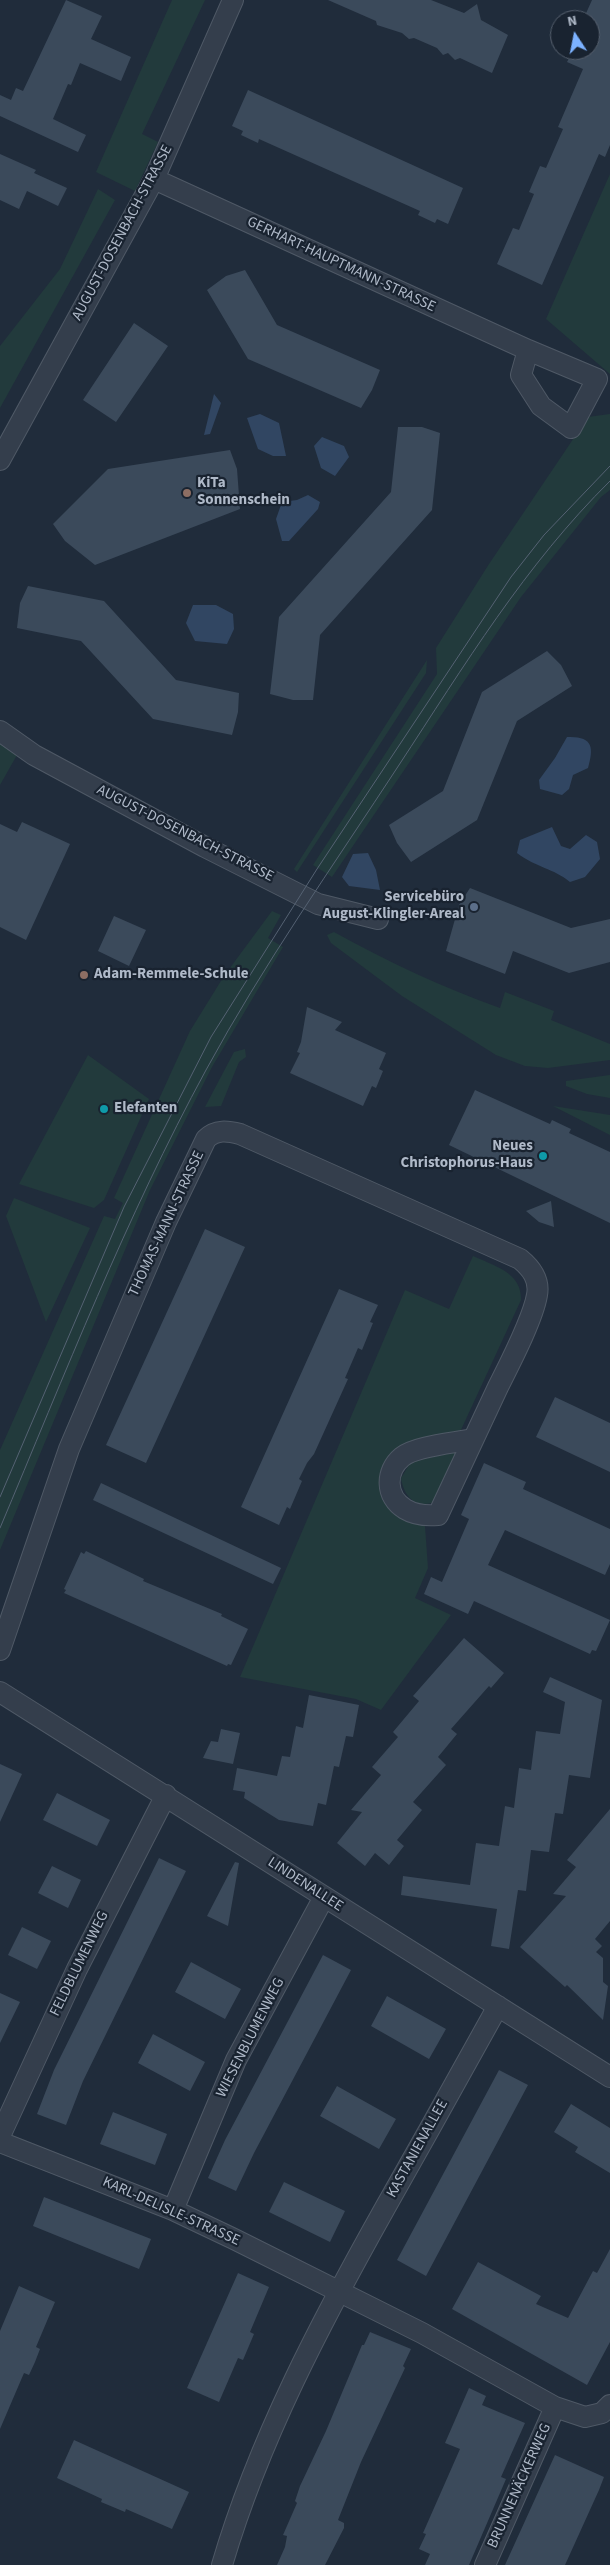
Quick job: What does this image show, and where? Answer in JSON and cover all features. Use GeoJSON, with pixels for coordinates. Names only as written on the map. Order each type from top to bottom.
{"type":"FeatureCollection","features":[{"type":"Feature","properties":{"kind":"street","name":"AUGUST-DOSENBACH-STRASSE"},"geometry":{"type":"LineString","coordinates":[[0,460],[154,180],[233,0]]}},
{"type":"Feature","properties":{"kind":"street","name":"GERHART-HAUPTMANN-STRASSE"},"geometry":{"type":"LineString","coordinates":[[154,180],[528,350]]}},
{"type":"Feature","properties":{"kind":"street","name":"AUGUST-DOSENBACH-STRASSE"},"geometry":{"type":"LineString","coordinates":[[0,731],[34,756],[318,904],[378,919]]}},
{"type":"Feature","properties":{"kind":"street","name":"THOMAS-MANN-STRASSE"},"geometry":{"type":"LineString","coordinates":[[0,1650],[69,1449],[166,1222],[206,1139],[216,1133],[230,1131],[240,1134],[520,1259],[530,1267],[535,1276],[538,1294],[513,1357],[438,1515],[414,1513],[399,1505],[393,1497],[388,1481],[394,1465],[403,1456],[416,1450],[473,1439]]}},
{"type":"Feature","properties":{"kind":"street","name":"LINDENALLEE"},"geometry":{"type":"LineString","coordinates":[[0,1692],[610,2077]]}},
{"type":"Feature","properties":{"kind":"street","name":"FELDBLUMENWEG"},"geometry":{"type":"LineString","coordinates":[[0,2136],[77,1969],[166,1795]]}},
{"type":"Feature","properties":{"kind":"street","name":"WIESENBLUMENWEG"},"geometry":{"type":"LineString","coordinates":[[173,2210],[236,2060],[324,1897]]}},
{"type":"Feature","properties":{"kind":"street","name":"KASTANIENALLEE"},"geometry":{"type":"LineString","coordinates":[[222,2565],[244,2496],[258,2461],[338,2292],[498,2006]]}},
{"type":"Feature","properties":{"kind":"street","name":"KARL-DELISLE-STRASSE"},"geometry":{"type":"LineString","coordinates":[[0,2142],[173,2210],[338,2292]]}},
{"type":"Feature","properties":{"kind":"street"},"geometry":{"type":"LineString","coordinates":[[338,2292],[422,2333],[556,2407]]}},
{"type":"Feature","properties":{"kind":"street","name":"BRUNNENÄCKERWEG"},"geometry":{"type":"LineString","coordinates":[[485,2565],[556,2407],[585,2417],[602,2413],[610,2405]]}},
{"type":"Feature","properties":{"kind":"green space"},"geometry":{"type":"Polygon","coordinates":[[[172,0],[205,0],[142,134],[158,142],[135,191],[96,172],[172,0]]]}},
{"type":"Feature","properties":{"kind":"green space"},"geometry":{"type":"Polygon","coordinates":[[[610,174],[610,374],[546,319],[610,174]]]}},
{"type":"Feature","properties":{"kind":"green space"},"geometry":{"type":"Polygon","coordinates":[[[98,189],[115,200],[0,408],[0,346],[60,269],[98,189]]]}},
{"type":"Feature","properties":{"kind":"green space"},"geometry":{"type":"Polygon","coordinates":[[[610,414],[610,490],[601,497],[521,597],[332,877],[313,865],[437,674],[436,648],[489,564],[588,417],[610,414]]]}},
{"type":"Feature","properties":{"kind":"green space"},"geometry":{"type":"Polygon","coordinates":[[[427,660],[426,673],[297,872],[294,869],[427,660]]]}},
{"type":"Feature","properties":{"kind":"green space"},"geometry":{"type":"Polygon","coordinates":[[[0,741],[17,755],[0,785],[0,741]]]}},
{"type":"Feature","properties":{"kind":"green space"},"geometry":{"type":"Polygon","coordinates":[[[272,911],[281,915],[268,938],[283,947],[212,1067],[150,1190],[0,1550],[0,1450],[104,1216],[115,1219],[123,1203],[114,1198],[190,1031],[224,976],[272,911]]]}},
{"type":"Feature","properties":{"kind":"green space"},"geometry":{"type":"Polygon","coordinates":[[[334,932],[416,973],[500,1008],[505,992],[554,1011],[551,1020],[610,1044],[610,1060],[548,1068],[525,1066],[496,1055],[402,996],[331,943],[327,935],[334,932]]]}},
{"type":"Feature","properties":{"kind":"green space"},"geometry":{"type":"Polygon","coordinates":[[[245,1049],[246,1057],[239,1062],[221,1106],[205,1107],[234,1052],[245,1049]]]}},
{"type":"Feature","properties":{"kind":"green space"},"geometry":{"type":"Polygon","coordinates":[[[88,1055],[149,1099],[104,1200],[94,1208],[19,1184],[88,1055]]]}},
{"type":"Feature","properties":{"kind":"green space"},"geometry":{"type":"Polygon","coordinates":[[[610,1075],[610,1098],[587,1094],[566,1086],[566,1081],[610,1075]]]}},
{"type":"Feature","properties":{"kind":"green space"},"geometry":{"type":"Polygon","coordinates":[[[553,1106],[610,1115],[610,1135],[553,1106]]]}},
{"type":"Feature","properties":{"kind":"green space"},"geometry":{"type":"Polygon","coordinates":[[[14,1198],[90,1228],[46,1322],[6,1216],[14,1198]]]}},
{"type":"Feature","properties":{"kind":"green space"},"geometry":{"type":"Polygon","coordinates":[[[473,1256],[498,1267],[512,1276],[520,1290],[521,1300],[460,1432],[400,1447],[395,1513],[413,1523],[425,1526],[428,1568],[415,1598],[451,1615],[381,1710],[356,1699],[240,1677],[405,1290],[449,1309],[473,1256]]]}},
{"type":"Feature","properties":{"kind":"green space"},"geometry":{"type":"Polygon","coordinates":[[[456,1452],[460,1454],[437,1501],[423,1504],[417,1503],[408,1496],[401,1478],[411,1462],[456,1452]]]}},
{"type":"Feature","properties":{"kind":"water"},"geometry":{"type":"Polygon","coordinates":[[[214,394],[221,403],[210,434],[204,435],[214,394]]]}},
{"type":"Feature","properties":{"kind":"water"},"geometry":{"type":"Polygon","coordinates":[[[260,414],[279,423],[286,456],[273,456],[258,449],[247,418],[260,414]]]}},
{"type":"Feature","properties":{"kind":"water"},"geometry":{"type":"Polygon","coordinates":[[[322,437],[344,446],[349,457],[335,476],[321,468],[314,446],[322,437]]]}},
{"type":"Feature","properties":{"kind":"water"},"geometry":{"type":"Polygon","coordinates":[[[308,495],[320,502],[318,509],[289,541],[282,541],[276,519],[282,502],[297,500],[308,495]]]}},
{"type":"Feature","properties":{"kind":"water"},"geometry":{"type":"Polygon","coordinates":[[[193,605],[216,605],[233,614],[234,629],[227,644],[195,641],[186,623],[193,605]]]}},
{"type":"Feature","properties":{"kind":"water"},"geometry":{"type":"Polygon","coordinates":[[[567,737],[582,738],[590,744],[591,754],[588,768],[573,775],[569,789],[562,795],[540,789],[539,780],[567,737]]]}},
{"type":"Feature","properties":{"kind":"water"},"geometry":{"type":"Polygon","coordinates":[[[552,827],[561,846],[570,849],[586,835],[597,842],[600,859],[585,877],[570,882],[564,877],[531,862],[517,853],[520,840],[552,827]]]}},
{"type":"Feature","properties":{"kind":"water"},"geometry":{"type":"Polygon","coordinates":[[[368,853],[376,870],[380,890],[349,886],[342,877],[353,854],[368,853]]]}},
{"type":"Feature","properties":{"kind":"building"},"geometry":{"type":"Polygon","coordinates":[[[66,0],[102,16],[91,39],[131,57],[121,81],[80,63],[71,85],[68,84],[53,119],[86,135],[78,152],[0,116],[0,95],[11,100],[16,88],[23,91],[66,0]]]}},
{"type":"Feature","properties":{"kind":"building"},"geometry":{"type":"Polygon","coordinates":[[[328,0],[431,0],[464,13],[477,4],[481,20],[508,35],[492,73],[460,58],[455,60],[448,53],[443,55],[437,48],[414,38],[409,39],[402,33],[377,25],[376,21],[328,0]]]}},
{"type":"Feature","properties":{"kind":"building"},"geometry":{"type":"Polygon","coordinates":[[[592,0],[610,0],[610,145],[605,157],[599,154],[542,285],[497,264],[513,228],[519,230],[534,194],[529,192],[540,166],[546,168],[563,129],[558,127],[583,69],[567,62],[568,60],[600,60],[600,10],[588,10],[592,0]]]}},
{"type":"Feature","properties":{"kind":"building"},"geometry":{"type":"Polygon","coordinates":[[[248,90],[463,188],[448,224],[437,219],[435,223],[418,215],[420,211],[259,139],[258,143],[241,135],[243,131],[232,126],[248,90]]]}},
{"type":"Feature","properties":{"kind":"building"},"geometry":{"type":"Polygon","coordinates":[[[0,154],[36,170],[34,173],[67,188],[58,206],[27,191],[19,209],[0,200],[0,154]]]}},
{"type":"Feature","properties":{"kind":"building"},"geometry":{"type":"Polygon","coordinates":[[[245,270],[277,325],[380,370],[372,390],[361,408],[248,359],[207,290],[226,276],[245,270]]]}},
{"type":"Feature","properties":{"kind":"building"},"geometry":{"type":"Polygon","coordinates":[[[134,323],[168,346],[116,422],[83,400],[134,323]]]}},
{"type":"Feature","properties":{"kind":"building"},"geometry":{"type":"Polygon","coordinates":[[[398,427],[422,427],[440,433],[432,510],[320,635],[313,700],[293,700],[270,694],[279,617],[391,492],[398,427]]]}},
{"type":"Feature","properties":{"kind":"building"},"geometry":{"type":"Polygon","coordinates":[[[230,450],[237,469],[240,509],[95,565],[65,541],[53,524],[108,469],[230,450]]]}},
{"type":"Feature","properties":{"kind":"building"},"geometry":{"type":"Polygon","coordinates":[[[28,586],[104,601],[176,680],[239,693],[238,712],[232,735],[153,719],[81,641],[17,628],[20,603],[28,586]]]}},
{"type":"Feature","properties":{"kind":"building"},"geometry":{"type":"Polygon","coordinates":[[[547,651],[561,665],[572,686],[517,721],[477,820],[411,862],[397,843],[389,825],[443,791],[482,692],[547,651]]]}},
{"type":"Feature","properties":{"kind":"building"},"geometry":{"type":"Polygon","coordinates":[[[22,822],[70,844],[26,940],[0,927],[0,824],[17,832],[22,822]]]}},
{"type":"Feature","properties":{"kind":"building"},"geometry":{"type":"Polygon","coordinates":[[[470,888],[571,928],[610,919],[610,962],[569,973],[513,951],[505,974],[446,951],[459,905],[470,888]]]}},
{"type":"Feature","properties":{"kind":"building"},"geometry":{"type":"Polygon","coordinates":[[[114,916],[146,930],[129,966],[98,951],[114,916]]]}},
{"type":"Feature","properties":{"kind":"building"},"geometry":{"type":"Polygon","coordinates":[[[307,1007],[342,1022],[335,1030],[386,1053],[379,1069],[383,1071],[376,1088],[372,1086],[363,1106],[290,1073],[300,1053],[297,1052],[301,1042],[307,1007]]]}},
{"type":"Feature","properties":{"kind":"building","name":"Neues Christophorus-Haus"},"geometry":{"type":"Polygon","coordinates":[[[475,1090],[550,1124],[552,1120],[571,1129],[569,1133],[610,1152],[610,1223],[449,1145],[475,1090]]]}},
{"type":"Feature","properties":{"kind":"building"},"geometry":{"type":"Polygon","coordinates":[[[551,1201],[554,1227],[539,1222],[526,1211],[551,1201]]]}},
{"type":"Feature","properties":{"kind":"building"},"geometry":{"type":"Polygon","coordinates":[[[205,1229],[245,1247],[146,1463],[106,1445],[205,1229]]]}},
{"type":"Feature","properties":{"kind":"building"},"geometry":{"type":"Polygon","coordinates":[[[339,1289],[378,1305],[370,1322],[373,1323],[362,1350],[358,1348],[345,1378],[348,1379],[314,1454],[299,1479],[302,1481],[290,1509],[287,1507],[279,1525],[241,1507],[339,1289]]]}},
{"type":"Feature","properties":{"kind":"building"},"geometry":{"type":"Polygon","coordinates":[[[555,1397],[610,1423],[610,1472],[536,1437],[555,1397]]]}},
{"type":"Feature","properties":{"kind":"building"},"geometry":{"type":"Polygon","coordinates":[[[484,1463],[526,1482],[523,1489],[610,1529],[610,1564],[605,1575],[505,1530],[488,1565],[610,1620],[596,1651],[592,1650],[590,1654],[474,1601],[468,1614],[424,1594],[431,1577],[442,1582],[469,1519],[461,1515],[484,1463]]]}},
{"type":"Feature","properties":{"kind":"building"},"geometry":{"type":"Polygon","coordinates":[[[101,1483],[281,1568],[273,1584],[93,1500],[101,1483]]]}},
{"type":"Feature","properties":{"kind":"building"},"geometry":{"type":"Polygon","coordinates":[[[86,1551],[144,1579],[143,1581],[222,1614],[221,1616],[248,1629],[231,1665],[228,1664],[227,1666],[64,1593],[66,1590],[64,1589],[81,1552],[84,1554],[86,1551]]]}},
{"type":"Feature","properties":{"kind":"building"},"geometry":{"type":"Polygon","coordinates":[[[464,1638],[504,1673],[491,1688],[489,1686],[451,1729],[457,1734],[438,1757],[446,1765],[413,1802],[422,1810],[397,1840],[404,1846],[389,1865],[375,1853],[365,1866],[337,1843],[362,1812],[351,1810],[381,1775],[372,1767],[398,1737],[393,1732],[419,1701],[413,1696],[464,1638]]]}},
{"type":"Feature","properties":{"kind":"building"},"geometry":{"type":"Polygon","coordinates":[[[550,1677],[602,1700],[590,1778],[569,1775],[563,1814],[555,1813],[549,1852],[531,1850],[526,1891],[518,1890],[509,1949],[491,1946],[497,1909],[401,1895],[403,1876],[470,1885],[476,1843],[499,1846],[505,1806],[514,1808],[519,1768],[531,1770],[536,1731],[560,1734],[565,1702],[543,1692],[550,1677]]]}},
{"type":"Feature","properties":{"kind":"building"},"geometry":{"type":"Polygon","coordinates":[[[309,1695],[359,1705],[353,1737],[346,1736],[339,1767],[334,1766],[326,1805],[318,1803],[313,1826],[279,1820],[244,1798],[245,1792],[233,1790],[237,1768],[277,1776],[282,1756],[290,1757],[296,1726],[303,1728],[309,1695]]]}},
{"type":"Feature","properties":{"kind":"building"},"geometry":{"type":"Polygon","coordinates":[[[221,1729],[240,1733],[233,1764],[203,1758],[211,1741],[218,1742],[221,1729]]]}},
{"type":"Feature","properties":{"kind":"building"},"geometry":{"type":"Polygon","coordinates":[[[0,1764],[22,1774],[0,1822],[0,1764]]]}},
{"type":"Feature","properties":{"kind":"building"},"geometry":{"type":"Polygon","coordinates":[[[57,1793],[110,1820],[97,1846],[43,1820],[57,1793]]]}},
{"type":"Feature","properties":{"kind":"building"},"geometry":{"type":"Polygon","coordinates":[[[610,1809],[610,1921],[595,1939],[602,1946],[596,1952],[603,1958],[603,1982],[608,1986],[603,2020],[567,1985],[565,1987],[520,1947],[566,1896],[553,1894],[576,1867],[567,1860],[610,1809]]]}},
{"type":"Feature","properties":{"kind":"building"},"geometry":{"type":"Polygon","coordinates":[[[159,1858],[186,1871],[83,2081],[66,2125],[37,2114],[54,2070],[159,1858]]]}},
{"type":"Feature","properties":{"kind":"building"},"geometry":{"type":"Polygon","coordinates":[[[235,1862],[239,1863],[228,1926],[207,1916],[235,1862]]]}},
{"type":"Feature","properties":{"kind":"building"},"geometry":{"type":"Polygon","coordinates":[[[52,1866],[81,1880],[68,1908],[38,1893],[52,1866]]]}},
{"type":"Feature","properties":{"kind":"building"},"geometry":{"type":"Polygon","coordinates":[[[22,1927],[51,1941],[37,1969],[8,1955],[22,1927]]]}},
{"type":"Feature","properties":{"kind":"building"},"geometry":{"type":"Polygon","coordinates":[[[323,1955],[351,1970],[254,2153],[236,2191],[208,2178],[225,2140],[323,1955]]]}},
{"type":"Feature","properties":{"kind":"building"},"geometry":{"type":"Polygon","coordinates":[[[191,1962],[241,1989],[225,2019],[175,1992],[191,1962]]]}},
{"type":"Feature","properties":{"kind":"building"},"geometry":{"type":"Polygon","coordinates":[[[0,1993],[20,2002],[0,2043],[0,1993]]]}},
{"type":"Feature","properties":{"kind":"building"},"geometry":{"type":"Polygon","coordinates":[[[387,1996],[446,2029],[429,2059],[371,2026],[387,1996]]]}},
{"type":"Feature","properties":{"kind":"building"},"geometry":{"type":"Polygon","coordinates":[[[153,2034],[205,2062],[190,2091],[138,2063],[153,2034]]]}},
{"type":"Feature","properties":{"kind":"building"},"geometry":{"type":"Polygon","coordinates":[[[499,2070],[528,2085],[426,2276],[397,2260],[499,2070]]]}},
{"type":"Feature","properties":{"kind":"building"},"geometry":{"type":"Polygon","coordinates":[[[337,2086],[396,2119],[379,2149],[320,2116],[337,2086]]]}},
{"type":"Feature","properties":{"kind":"building"},"geometry":{"type":"Polygon","coordinates":[[[571,2104],[610,2128],[610,2173],[575,2152],[578,2147],[554,2132],[571,2104]]]}},
{"type":"Feature","properties":{"kind":"building"},"geometry":{"type":"Polygon","coordinates":[[[113,2112],[167,2134],[155,2165],[100,2144],[113,2112]]]}},
{"type":"Feature","properties":{"kind":"building"},"geometry":{"type":"Polygon","coordinates":[[[284,2182],[345,2211],[330,2242],[269,2212],[284,2182]]]}},
{"type":"Feature","properties":{"kind":"building"},"geometry":{"type":"Polygon","coordinates":[[[44,2197],[151,2239],[139,2269],[33,2226],[44,2197]]]}},
{"type":"Feature","properties":{"kind":"building"},"geometry":{"type":"Polygon","coordinates":[[[610,2249],[610,2342],[587,2385],[452,2309],[478,2262],[541,2296],[536,2304],[568,2318],[593,2271],[597,2273],[610,2249]]]}},
{"type":"Feature","properties":{"kind":"building"},"geometry":{"type":"Polygon","coordinates":[[[238,2273],[269,2287],[250,2332],[254,2334],[243,2360],[238,2358],[219,2402],[187,2388],[238,2273]]]}},
{"type":"Feature","properties":{"kind":"building"},"geometry":{"type":"Polygon","coordinates":[[[19,2286],[55,2302],[36,2347],[40,2349],[35,2362],[29,2375],[24,2373],[0,2429],[0,2331],[19,2286]]]}},
{"type":"Feature","properties":{"kind":"building"},"geometry":{"type":"Polygon","coordinates":[[[370,2332],[411,2349],[403,2366],[405,2368],[361,2462],[338,2520],[344,2523],[344,2528],[325,2565],[277,2565],[285,2547],[287,2536],[283,2535],[297,2503],[295,2501],[300,2486],[326,2431],[362,2345],[364,2345],[370,2332]]]}},
{"type":"Feature","properties":{"kind":"building"},"geometry":{"type":"Polygon","coordinates":[[[469,2388],[486,2396],[482,2405],[525,2423],[501,2477],[506,2479],[469,2565],[425,2565],[430,2554],[419,2549],[426,2534],[423,2533],[460,2449],[445,2443],[469,2388]]]}},
{"type":"Feature","properties":{"kind":"building"},"geometry":{"type":"Polygon","coordinates":[[[74,2440],[189,2492],[172,2529],[126,2509],[125,2512],[101,2502],[102,2499],[57,2478],[74,2440]]]}},
{"type":"Feature","properties":{"kind":"building"},"geometry":{"type":"Polygon","coordinates":[[[555,2455],[604,2477],[565,2565],[505,2565],[555,2455]]]}},
{"type":"Feature","properties":{"kind":"tram line"},"geometry":{"type":"LineString","coordinates":[[0,1497],[124,1207],[211,1037],[317,869],[511,577],[544,535],[610,466]]}},
{"type":"Feature","properties":{"kind":"tram line"},"geometry":{"type":"LineString","coordinates":[[0,1528],[97,1296],[149,1182],[228,1031],[299,916],[497,617],[550,547],[610,481]]}},
{"type":"Feature","properties":{"kind":"place","name":"KiTa Sonnenschein"},"geometry":{"type":"Point","coordinates":[187,493]}},
{"type":"Feature","properties":{"kind":"place","name":"Servicebüro August-Klingler-Areal"},"geometry":{"type":"Point","coordinates":[474,907]}},
{"type":"Feature","properties":{"kind":"place","name":"Adam-Remmele-Schule"},"geometry":{"type":"Point","coordinates":[84,975]}},
{"type":"Feature","properties":{"kind":"place","name":"Elefanten"},"geometry":{"type":"Point","coordinates":[104,1109]}},
{"type":"Feature","properties":{"kind":"place","name":"Neues Christophorus-Haus"},"geometry":{"type":"Point","coordinates":[543,1156]}}]}
